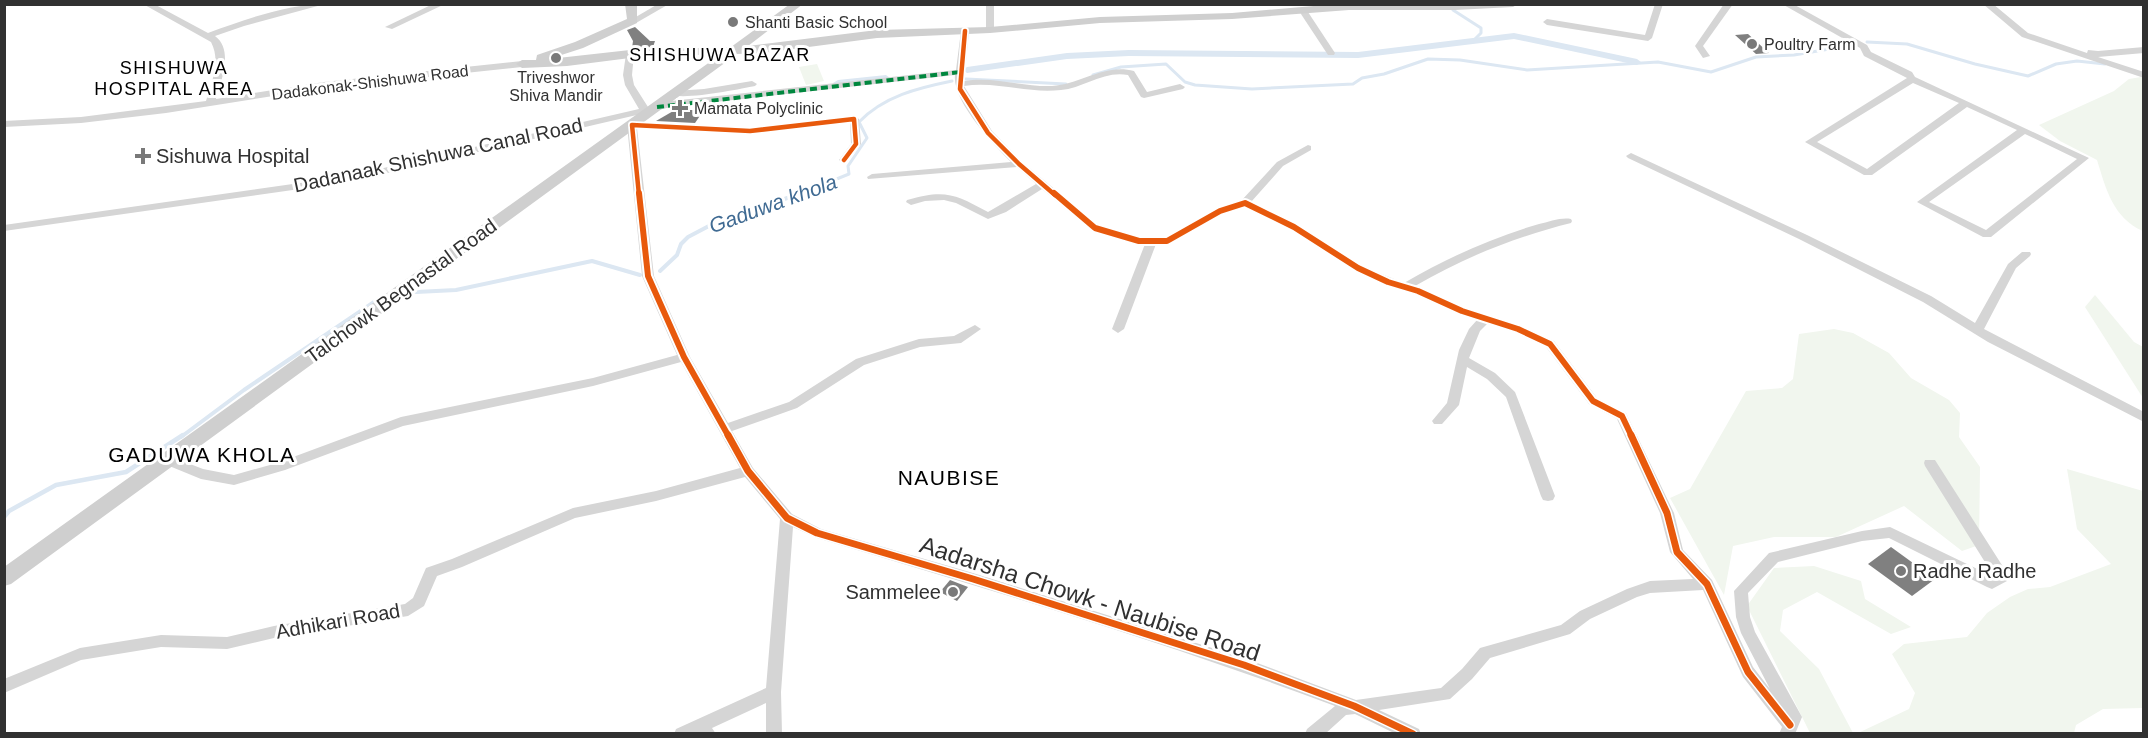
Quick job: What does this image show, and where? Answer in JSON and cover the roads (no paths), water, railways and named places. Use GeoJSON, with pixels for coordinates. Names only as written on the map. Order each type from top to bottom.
{"type":"FeatureCollection","features":[{"type":"Feature","properties":{"kind":"main road"},"geometry":{"type":"LineString","coordinates":[[522,64],[578,46],[633,21],[630,4]]}},
{"type":"Feature","properties":{"kind":"main road","name":"Talchowk Begnastal Road"},"geometry":{"type":"LineString","coordinates":[[4,578],[798,4]]}},
{"type":"Feature","properties":{"kind":"main road"},"geometry":{"type":"LineString","coordinates":[[522,64],[630,54],[763,49],[877,34],[990,30],[1100,20],[1348,7],[1513,4]]}},
{"type":"Feature","properties":{"kind":"street"},"geometry":{"type":"LineString","coordinates":[[147,4],[215,40],[220,54],[220,64],[210,103]]}},
{"type":"Feature","properties":{"kind":"street"},"geometry":{"type":"LineString","coordinates":[[208,36],[240,24],[321,4]]}},
{"type":"Feature","properties":{"kind":"street"},"geometry":{"type":"LineString","coordinates":[[633,21],[665,4]]}},
{"type":"Feature","properties":{"kind":"street"},"geometry":{"type":"LineString","coordinates":[[990,4],[990,30]]}},
{"type":"Feature","properties":{"kind":"street"},"geometry":{"type":"LineString","coordinates":[[1547,22],[1648,39],[1659,4]]}},
{"type":"Feature","properties":{"kind":"street"},"geometry":{"type":"LineString","coordinates":[[1706,56],[1700,45],[1729,4]]}},
{"type":"Feature","properties":{"kind":"street"},"geometry":{"type":"LineString","coordinates":[[1786,4],[1864,47],[1867,54],[1909,75],[1912,79],[1966,103],[2024,130],[2084,158],[1987,235],[1922,202],[2024,130]]}},
{"type":"Feature","properties":{"kind":"street"},"geometry":{"type":"LineString","coordinates":[[1987,4],[2025,35],[2144,75]]}},
{"type":"Feature","properties":{"kind":"street"},"geometry":{"type":"LineString","coordinates":[[389,27],[440,5]]}},
{"type":"Feature","properties":{"kind":"street"},"geometry":{"type":"LineString","coordinates":[[1304,11],[1331,53]]}},
{"type":"Feature","properties":{"kind":"street"},"geometry":{"type":"LineString","coordinates":[[965,31],[959,84],[988,133],[1019,165],[1095,228],[1139,241],[1172,240],[1220,211],[1245,203],[1280,164],[1308,148]]}},
{"type":"Feature","properties":{"kind":"street"},"geometry":{"type":"LineString","coordinates":[[578,46],[580,60]]}},
{"type":"Feature","properties":{"kind":"street"},"geometry":{"type":"LineString","coordinates":[[2080,55],[2087,51],[2098,54],[2144,50]]}},
{"type":"Feature","properties":{"kind":"street"},"geometry":{"type":"LineString","coordinates":[[630,54],[627,69],[632,90],[659,103],[960,72]]}},
{"type":"Feature","properties":{"kind":"street","name":"Dadakonak-Shishuwa Road"},"geometry":{"type":"LineString","coordinates":[[4,124],[81,120],[324,85],[522,64]]}},
{"type":"Feature","properties":{"kind":"street"},"geometry":{"type":"LineString","coordinates":[[959,84],[986,80],[1054,88],[1076,85],[1122,70],[1131,73],[1144,95],[1179,87]]}},
{"type":"Feature","properties":{"kind":"street"},"geometry":{"type":"LineString","coordinates":[[1912,79],[1810,142],[1868,173],[1966,103]]}},
{"type":"Feature","properties":{"kind":"street"},"geometry":{"type":"LineString","coordinates":[[659,103],[752,84]]}},
{"type":"Feature","properties":{"kind":"street","name":"Dadanaak Shishuwa Canal Road"},"geometry":{"type":"LineString","coordinates":[[4,222],[347,175],[659,103]]}},
{"type":"Feature","properties":{"kind":"street","name":"Dadanaak Shishuwa Canal Road"},"geometry":{"type":"LineString","coordinates":[[4,228],[349,179],[659,103]]}},
{"type":"Feature","properties":{"kind":"street"},"geometry":{"type":"LineString","coordinates":[[774,734],[772,692],[787,518],[748,471],[684,357],[648,276],[632,125],[750,131],[854,119],[856,144],[844,160]]}},
{"type":"Feature","properties":{"kind":"street"},"geometry":{"type":"LineString","coordinates":[[1630,156],[1803,237],[1927,299],[1977,330],[2144,418]]}},
{"type":"Feature","properties":{"kind":"street"},"geometry":{"type":"LineString","coordinates":[[872,177],[1019,165]]}},
{"type":"Feature","properties":{"kind":"street"},"geometry":{"type":"LineString","coordinates":[[911,202],[926,197],[954,197],[988,216],[1001,212],[1020,197],[1043,184]]}},
{"type":"Feature","properties":{"kind":"street"},"geometry":{"type":"LineString","coordinates":[[1245,203],[1294,227],[1358,268],[1388,282],[1485,319],[1518,329],[1550,344],[1593,401],[1622,416],[1667,513],[1677,552],[1707,584],[1748,672],[1789,729]]}},
{"type":"Feature","properties":{"kind":"street"},"geometry":{"type":"LineString","coordinates":[[1406,287],[1454,260],[1532,228],[1567,221]]}},
{"type":"Feature","properties":{"kind":"street"},"geometry":{"type":"LineString","coordinates":[[1118,329],[1150,250],[1151,242]]}},
{"type":"Feature","properties":{"kind":"street"},"geometry":{"type":"LineString","coordinates":[[1977,330],[2012,266],[2026,254]]}},
{"type":"Feature","properties":{"kind":"street"},"geometry":{"type":"LineString","coordinates":[[1438,421],[1452,405],[1462,359],[1474,329],[1485,319]]}},
{"type":"Feature","properties":{"kind":"street"},"geometry":{"type":"LineString","coordinates":[[725,429],[793,405],[861,362],[919,344],[957,340],[975,329]]}},
{"type":"Feature","properties":{"kind":"street"},"geometry":{"type":"LineString","coordinates":[[167,460],[201,474],[234,480],[280,467],[401,422],[593,382],[684,357]]}},
{"type":"Feature","properties":{"kind":"street"},"geometry":{"type":"LineString","coordinates":[[1462,359],[1491,376],[1511,395],[1548,496]]}},
{"type":"Feature","properties":{"kind":"street"},"geometry":{"type":"LineString","coordinates":[[1789,729],[1794,717],[1748,633],[1743,617],[1741,591],[1774,557],[1862,536],[1890,532],[1992,583],[2002,577],[1930,463]]}},
{"type":"Feature","properties":{"kind":"street","name":"Adhikari Road"},"geometry":{"type":"LineString","coordinates":[[4,686],[80,654],[161,641],[227,644],[274,632],[408,610],[420,602],[427,577],[431,572],[457,563],[533,529],[581,511],[656,496],[748,471]]}},
{"type":"Feature","properties":{"kind":"street","name":"Aadarsha Chowk - Naubise Road"},"geometry":{"type":"LineString","coordinates":[[787,518],[817,533],[984,582],[1244,665],[1354,706],[1413,734]]}},
{"type":"Feature","properties":{"kind":"street"},"geometry":{"type":"LineString","coordinates":[[1313,734],[1334,714],[1354,706],[1445,694],[1485,653],[1565,630],[1585,615],[1650,587],[1707,584]]}},
{"type":"Feature","properties":{"kind":"street"},"geometry":{"type":"LineString","coordinates":[[682,734],[704,729],[772,692]]}},
{"type":"Feature","properties":{"kind":"waterway"},"geometry":{"type":"LineString","coordinates":[[1453,10],[1481,28],[1481,33],[1474,40]]}},
{"type":"Feature","properties":{"kind":"waterway"},"geometry":{"type":"LineString","coordinates":[[967,70],[1067,56],[1129,53],[1358,55],[1514,36],[1637,62]]}},
{"type":"Feature","properties":{"kind":"waterway"},"geometry":{"type":"LineString","coordinates":[[1867,42],[1907,44],[1975,64],[2028,76],[2056,64],[2077,61],[2105,64]]}},
{"type":"Feature","properties":{"kind":"waterway"},"geometry":{"type":"LineString","coordinates":[[1093,75],[1121,67],[1166,64],[1185,82],[1195,85],[1252,89],[1353,84],[1362,78],[1384,74],[1428,59],[1460,60],[1527,70],[1658,62],[1711,72],[1756,57],[1794,55],[1853,45]]}},
{"type":"Feature","properties":{"kind":"waterway"},"geometry":{"type":"LineString","coordinates":[[838,83],[886,78]]}},
{"type":"Feature","properties":{"kind":"waterway"},"geometry":{"type":"LineString","coordinates":[[966,79],[1066,84]]}},
{"type":"Feature","properties":{"kind":"waterway","name":"Gaduwa khola"},"geometry":{"type":"LineString","coordinates":[[797,195],[849,174],[848,166],[867,138],[859,122],[869,113],[902,94],[952,81]]}},
{"type":"Feature","properties":{"kind":"waterway","name":"Gaduwa khola"},"geometry":{"type":"LineString","coordinates":[[660,271],[677,255],[681,244],[688,237],[707,227],[801,193]]}},
{"type":"Feature","properties":{"kind":"waterway","name":"Gaduwa khola"},"geometry":{"type":"LineString","coordinates":[[416,292],[456,290],[592,261],[640,275]]}},
{"type":"Feature","properties":{"kind":"waterway"},"geometry":{"type":"LineString","coordinates":[[181,437],[244,390],[380,298]]}},
{"type":"Feature","properties":{"kind":"waterway"},"geometry":{"type":"LineString","coordinates":[[4,517],[9,511],[56,485],[126,472],[183,435]]}},
{"type":"Feature","properties":{"kind":"place","name":"Shanti Basic School"},"geometry":{"type":"Point","coordinates":[733,22]}},
{"type":"Feature","properties":{"kind":"place","name":"Poultry Farm"},"geometry":{"type":"Point","coordinates":[1752,44]}},
{"type":"Feature","properties":{"kind":"place","name":"Triveshwor Shiva Mandir"},"geometry":{"type":"Point","coordinates":[556,58]}},
{"type":"Feature","properties":{"kind":"place","name":"Mamata Polyclinic"},"geometry":{"type":"Point","coordinates":[680,108]}},
{"type":"Feature","properties":{"kind":"place","name":"Sishuwa Hospital"},"geometry":{"type":"Point","coordinates":[143,156]}},
{"type":"Feature","properties":{"kind":"place","name":"Radhe Radhe"},"geometry":{"type":"Point","coordinates":[1901,571]}},
{"type":"Feature","properties":{"kind":"place","name":"Sammelee"},"geometry":{"type":"Point","coordinates":[953,592]}},
{"type":"Feature","properties":{"kind":"district","name":"SHISHUWA BAZAR"},"geometry":{"type":"Point","coordinates":[720,55]}},
{"type":"Feature","properties":{"kind":"district","name":"SHISHUWA HOSPITAL AREA"},"geometry":{"type":"Point","coordinates":[174,78]}},
{"type":"Feature","properties":{"kind":"district","name":"GADUWA KHOLA"},"geometry":{"type":"Point","coordinates":[202,455]}},
{"type":"Feature","properties":{"kind":"district","name":"NAUBISE"},"geometry":{"type":"Point","coordinates":[949,478]}}]}
